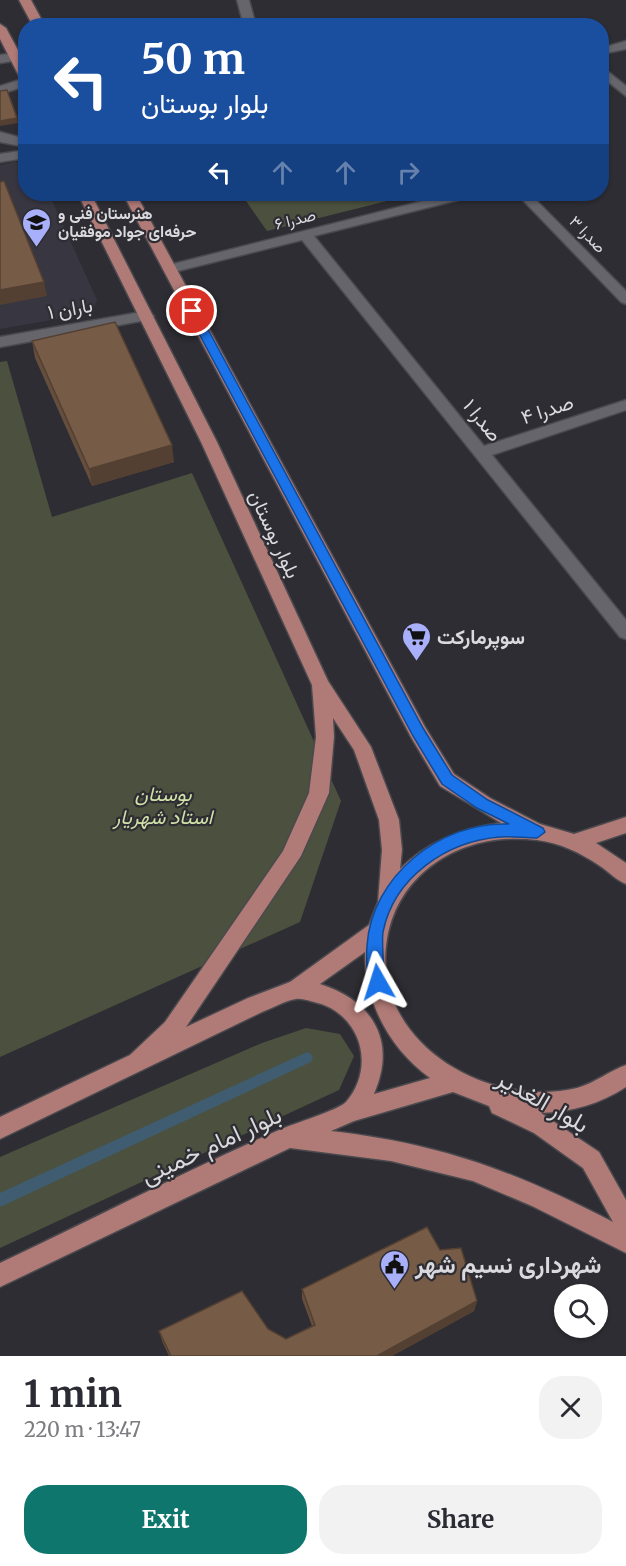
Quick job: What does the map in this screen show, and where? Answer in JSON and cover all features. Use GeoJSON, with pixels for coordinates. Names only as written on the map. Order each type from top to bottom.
{"type":"FeatureCollection","features":[{"type":"Feature","properties":{"kind":"main road"},"geometry":{"type":"LineString","coordinates":[[25,0],[35,18]]}},
{"type":"Feature","properties":{"kind":"main road"},"geometry":{"type":"LineString","coordinates":[[0,28],[18,63]]}},
{"type":"Feature","properties":{"kind":"main road","name":"بلوار بوستان"},"geometry":{"type":"LineString","coordinates":[[88,201],[209,442],[321,684],[362,747],[389,819],[392,850],[387,900]]}},
{"type":"Feature","properties":{"kind":"main road","name":"بلوار بوستان"},"geometry":{"type":"LineString","coordinates":[[133,201],[418,732],[447,780],[483,804],[537,832]]}},
{"type":"Feature","properties":{"kind":"main road"},"geometry":{"type":"LineString","coordinates":[[137,1062],[173,1029],[291,856],[319,793],[325,737],[321,684]]}},
{"type":"Feature","properties":{"kind":"main road"},"geometry":{"type":"LineString","coordinates":[[575,842],[626,825]]}},
{"type":"Feature","properties":{"kind":"main road"},"geometry":{"type":"LineString","coordinates":[[626,875],[610,861],[575,842],[537,832],[501,830],[466,837],[433,851],[407,873],[387,900],[376,932],[374,965],[381,999],[397,1030],[421,1059],[461,1086],[516,1103],[564,1102],[608,1088],[626,1075]]}},
{"type":"Feature","properties":{"kind":"main road"},"geometry":{"type":"LineString","coordinates":[[0,1128],[255,1005],[297,989],[376,932]]}},
{"type":"Feature","properties":{"kind":"main road"},"geometry":{"type":"LineString","coordinates":[[297,989],[321,992],[344,1003],[361,1020],[368,1035],[375,1066],[368,1090],[353,1111]]}},
{"type":"Feature","properties":{"kind":"main road","name":"بلوار امام خمینی"},"geometry":{"type":"LineString","coordinates":[[0,1275],[287,1138],[353,1111],[461,1086]]}},
{"type":"Feature","properties":{"kind":"main road","name":"بلوار الغدیر"},"geometry":{"type":"LineString","coordinates":[[461,1086],[542,1125],[591,1160],[626,1223]]}},
{"type":"Feature","properties":{"kind":"main road"},"geometry":{"type":"LineString","coordinates":[[287,1138],[372,1146],[452,1164],[537,1195],[626,1241]]}},
{"type":"Feature","properties":{"kind":"street"},"geometry":{"type":"LineString","coordinates":[[243,0],[248,18]]}},
{"type":"Feature","properties":{"kind":"street"},"geometry":{"type":"LineString","coordinates":[[609,49],[626,45]]}},
{"type":"Feature","properties":{"kind":"street"},"geometry":{"type":"LineString","coordinates":[[0,59],[15,57]]}},
{"type":"Feature","properties":{"kind":"street"},"geometry":{"type":"LineString","coordinates":[[609,77],[626,92]]}},
{"type":"Feature","properties":{"kind":"street"},"geometry":{"type":"LineString","coordinates":[[0,90],[18,83]]}},
{"type":"Feature","properties":{"kind":"street"},"geometry":{"type":"LineString","coordinates":[[0,136],[2,139],[18,142]]}},
{"type":"Feature","properties":{"kind":"street"},"geometry":{"type":"LineString","coordinates":[[0,158],[18,155]]}},
{"type":"Feature","properties":{"kind":"street","name":"صدرا ۶"},"geometry":{"type":"LineString","coordinates":[[170,269],[438,201]]}},
{"type":"Feature","properties":{"kind":"street","name":"صدرا ۳"},"geometry":{"type":"LineString","coordinates":[[531,201],[626,299]]}},
{"type":"Feature","properties":{"kind":"street","name":"صدرا ۱"},"geometry":{"type":"LineString","coordinates":[[306,235],[626,632]]}},
{"type":"Feature","properties":{"kind":"street","name":"باران ۱"},"geometry":{"type":"LineString","coordinates":[[0,342],[147,316]]}},
{"type":"Feature","properties":{"kind":"street","name":"صدرا ۴"},"geometry":{"type":"LineString","coordinates":[[482,452],[626,405]]}},
{"type":"Feature","properties":{"kind":"shaded area","name":"هنرستان فنی و حرفه‌ای جواد موفقیان"},"geometry":{"type":"Polygon","coordinates":[[[18,163],[18,201],[52,201],[97,300],[91,313],[0,329],[0,165],[18,163]]]}},
{"type":"Feature","properties":{"kind":"green space"},"geometry":{"type":"Polygon","coordinates":[[[246,201],[387,201],[267,231],[246,201]]]}},
{"type":"Feature","properties":{"kind":"green space","name":"بوستان استاد شهریار"},"geometry":{"type":"Polygon","coordinates":[[[7,361],[52,517],[192,473],[341,801],[300,922],[0,1057],[0,362],[7,361]]]}},
{"type":"Feature","properties":{"kind":"green space"},"geometry":{"type":"Polygon","coordinates":[[[306,1028],[340,1034],[354,1056],[339,1090],[0,1248],[0,1157],[262,1043],[306,1028]]]}},
{"type":"Feature","properties":{"kind":"building"},"geometry":{"type":"Polygon","coordinates":[[[7,90],[17,118],[0,121],[0,91],[7,90]]]}},
{"type":"Feature","properties":{"kind":"building"},"geometry":{"type":"Polygon","coordinates":[[[4,181],[44,282],[0,290],[0,182],[4,181]]]}},
{"type":"Feature","properties":{"kind":"building"},"geometry":{"type":"Polygon","coordinates":[[[115,322],[172,445],[89,469],[32,341],[115,322]]]}},
{"type":"Feature","properties":{"kind":"building","name":"شهرداری نسیم شهر"},"geometry":{"type":"Polygon","coordinates":[[[427,1227],[440,1250],[461,1248],[477,1301],[377,1356],[171,1356],[159,1331],[242,1291],[268,1329],[286,1339],[315,1325],[302,1289],[427,1227]]]}},
{"type":"Feature","properties":{"kind":"waterway"},"geometry":{"type":"LineString","coordinates":[[0,1200],[307,1058]]}},
{"type":"Feature","properties":{"kind":"place","name":"هنرستان فنی و حرفه‌ای جواد موفقیان"},"geometry":{"type":"Point","coordinates":[37,248]}},
{"type":"Feature","properties":{"kind":"place","name":"سوپرمارکت"},"geometry":{"type":"Point","coordinates":[416,662]}},
{"type":"Feature","properties":{"kind":"place","name":"شهرداری نسیم شهر"},"geometry":{"type":"Point","coordinates":[394,1290]}},
{"type":"Feature","properties":{"kind":"route"},"geometry":{"type":"LineString","coordinates":[[192,311],[418,732],[447,780],[483,804],[537,832],[501,830],[466,837],[433,851],[407,873],[387,900],[376,932],[374,965],[378,982]]}}]}
